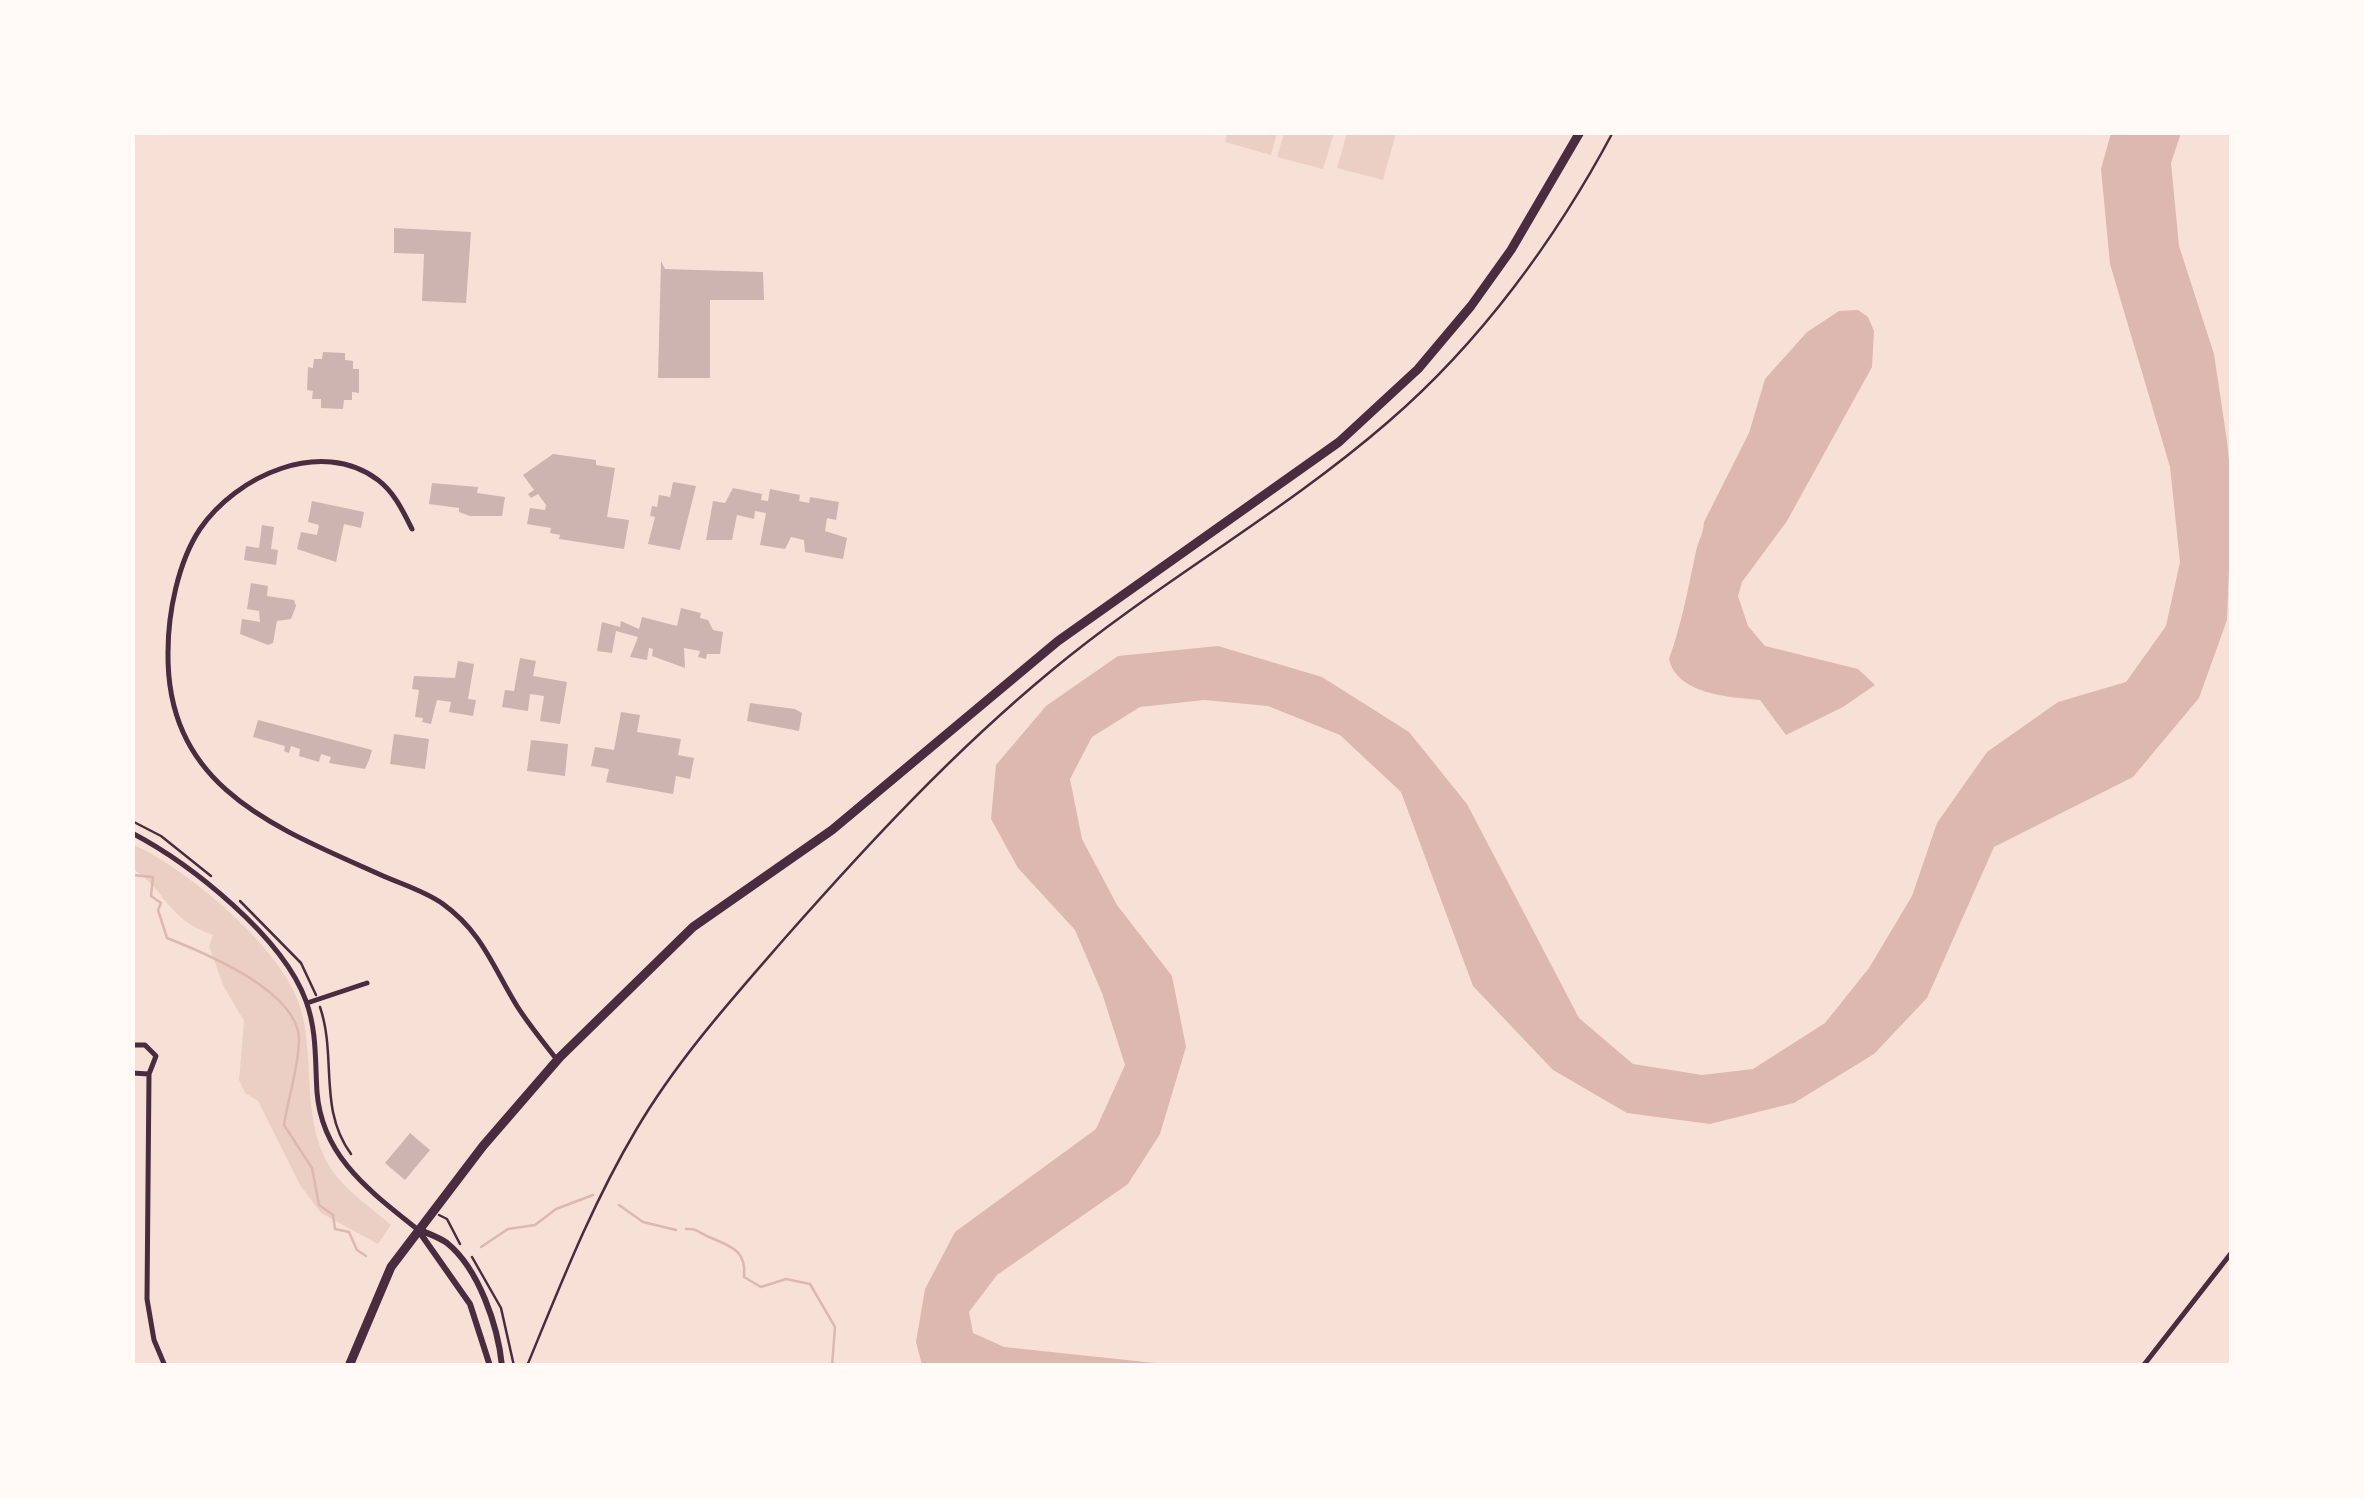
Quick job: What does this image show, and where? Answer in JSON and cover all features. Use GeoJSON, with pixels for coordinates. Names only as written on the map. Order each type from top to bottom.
{"type":"FeatureCollection","features":[{"type":"Feature","properties":{"kind":"highway"},"geometry":{"type":"LineString","coordinates":[[349,1366],[391,1267],[558,1061],[693,927],[832,830],[1058,641],[1352,430],[1418,368],[1471,306],[1511,250],[1580,132]]}},
{"type":"Feature","properties":{"kind":"street"},"geometry":{"type":"LineString","coordinates":[[412,529],[383,484],[338,462],[288,467],[238,492],[208,518],[184,561],[168,638],[170,686],[176,711],[210,774],[248,811],[438,900],[470,927],[489,950],[518,1008],[558,1061]]}},
{"type":"Feature","properties":{"kind":"street"},"geometry":{"type":"LineString","coordinates":[[132,833],[167,853],[258,931],[289,967],[307,1004],[320,1116],[332,1147],[356,1178],[418,1229],[447,1243],[469,1273],[488,1310],[502,1366]]}},
{"type":"Feature","properties":{"kind":"street"},"geometry":{"type":"LineString","coordinates":[[307,1004],[367,983]]}},
{"type":"Feature","properties":{"kind":"street"},"geometry":{"type":"LineString","coordinates":[[132,1045],[152,1049],[155,1067],[149,1074],[147,1299],[164,1366]]}},
{"type":"Feature","properties":{"kind":"street"},"geometry":{"type":"LineString","coordinates":[[132,1074],[149,1074]]}},
{"type":"Feature","properties":{"kind":"street"},"geometry":{"type":"LineString","coordinates":[[418,1229],[470,1304],[490,1366]]}},
{"type":"Feature","properties":{"kind":"street"},"geometry":{"type":"LineString","coordinates":[[2144,1366],[2232,1252]]}},
{"type":"Feature","properties":{"kind":"path"},"geometry":{"type":"LineString","coordinates":[[527,1366],[574,1251],[636,1128],[713,1021],[864,848],[964,748],[1053,669],[1291,498],[1388,422],[1451,362],[1506,297],[1613,132]]}},
{"type":"Feature","properties":{"kind":"path"},"geometry":{"type":"LineString","coordinates":[[132,820],[172,844],[221,885]]}},
{"type":"Feature","properties":{"kind":"path"},"geometry":{"type":"LineString","coordinates":[[234,896],[301,963],[318,1000],[325,1030],[330,1108],[335,1128],[352,1154]]}},
{"type":"Feature","properties":{"kind":"shaded area"},"geometry":{"type":"Polygon","coordinates":[[[1227,132],[1277,133],[1271,155],[1225,142],[1227,132]]]}},
{"type":"Feature","properties":{"kind":"shaded area"},"geometry":{"type":"Polygon","coordinates":[[[1284,133],[1334,133],[1323,169],[1277,157],[1284,133]]]}},
{"type":"Feature","properties":{"kind":"shaded area"},"geometry":{"type":"Polygon","coordinates":[[[1347,133],[1396,133],[1383,180],[1337,168],[1347,133]]]}},
{"type":"Feature","properties":{"kind":"shaded area"},"geometry":{"type":"Polygon","coordinates":[[[2111,133],[2181,133],[2171,163],[2179,246],[2214,354],[2232,489],[2227,620],[2199,698],[2133,777],[1994,847],[1927,998],[1874,1054],[1794,1103],[1710,1124],[1627,1113],[1553,1070],[1473,986],[1401,792],[1340,735],[1268,706],[1204,700],[1140,707],[1092,737],[1070,779],[1082,839],[1117,905],[1172,976],[1186,1047],[1160,1134],[1128,1184],[997,1275],[969,1312],[973,1333],[1004,1347],[1174,1365],[922,1365],[916,1342],[925,1289],[955,1232],[1096,1129],[1125,1065],[1102,993],[1075,930],[1018,868],[991,819],[996,765],[1046,706],[1118,656],[1218,646],[1322,677],[1409,732],[1467,804],[1579,1018],[1633,1064],[1702,1075],[1753,1069],[1825,1023],[1869,968],[1912,896],[1937,823],[1987,752],[2058,702],[2126,682],[2166,626],[2180,562],[2170,467],[2110,264],[2101,169],[2111,133]]]}},
{"type":"Feature","properties":{"kind":"shaded area"},"geometry":{"type":"Polygon","coordinates":[[[1858,310],[1868,317],[1874,331],[1872,367],[1787,521],[1742,582],[1738,596],[1748,626],[1765,646],[1858,669],[1875,685],[1843,707],[1786,735],[1760,700],[1694,687],[1674,671],[1669,659],[1704,522],[1749,433],[1765,379],[1807,332],[1839,311],[1858,310]]]}},
{"type":"Feature","properties":{"kind":"shaded area"},"geometry":{"type":"Polygon","coordinates":[[[132,844],[178,871],[228,910],[287,979],[304,1023],[317,1138],[339,1179],[391,1225],[378,1244],[321,1213],[300,1185],[258,1101],[245,1093],[239,1080],[244,1021],[223,985],[209,946],[213,935],[185,921],[133,869],[132,844]]]}},
{"type":"Feature","properties":{"kind":"building"},"geometry":{"type":"Polygon","coordinates":[[[394,228],[471,232],[466,303],[422,301],[424,254],[394,253],[394,228]]]}},
{"type":"Feature","properties":{"kind":"building"},"geometry":{"type":"Polygon","coordinates":[[[661,261],[665,269],[763,272],[764,300],[710,300],[710,378],[658,378],[661,261]]]}},
{"type":"Feature","properties":{"kind":"building"},"geometry":{"type":"Polygon","coordinates":[[[323,352],[345,353],[345,360],[353,361],[353,369],[359,369],[359,393],[352,392],[352,400],[344,400],[343,409],[321,408],[321,399],[312,399],[313,391],[307,390],[308,367],[313,368],[314,359],[322,359],[323,352]]]}},
{"type":"Feature","properties":{"kind":"building"},"geometry":{"type":"Polygon","coordinates":[[[553,454],[596,460],[596,465],[615,468],[607,517],[629,520],[624,549],[559,539],[560,535],[550,533],[551,528],[527,524],[530,508],[545,510],[546,505],[538,494],[531,498],[528,494],[534,490],[523,475],[553,454]]]}},
{"type":"Feature","properties":{"kind":"building"},"geometry":{"type":"Polygon","coordinates":[[[673,482],[696,486],[680,550],[648,544],[655,517],[650,516],[652,506],[657,507],[659,495],[670,497],[673,482]]]}},
{"type":"Feature","properties":{"kind":"building"},"geometry":{"type":"Polygon","coordinates":[[[432,483],[478,487],[477,493],[505,497],[502,516],[470,516],[459,512],[459,508],[429,504],[432,483]]]}},
{"type":"Feature","properties":{"kind":"building"},"geometry":{"type":"Polygon","coordinates":[[[733,488],[762,494],[761,500],[768,501],[770,489],[800,495],[799,501],[809,503],[810,497],[839,502],[836,520],[827,518],[825,531],[847,538],[843,559],[805,552],[804,540],[791,537],[785,549],[760,545],[766,513],[755,511],[754,519],[737,515],[732,540],[706,540],[713,501],[725,503],[733,488]]]}},
{"type":"Feature","properties":{"kind":"building"},"geometry":{"type":"Polygon","coordinates":[[[312,501],[364,512],[361,528],[344,524],[336,562],[297,549],[301,532],[317,535],[319,525],[308,522],[312,501]]]}},
{"type":"Feature","properties":{"kind":"building"},"geometry":{"type":"Polygon","coordinates":[[[262,525],[274,527],[271,549],[278,550],[276,565],[244,560],[246,546],[259,548],[262,525]]]}},
{"type":"Feature","properties":{"kind":"building"},"geometry":{"type":"Polygon","coordinates":[[[251,583],[268,586],[267,596],[294,600],[296,606],[291,619],[277,621],[273,643],[268,645],[240,634],[242,619],[260,622],[259,611],[247,609],[251,583]]]}},
{"type":"Feature","properties":{"kind":"building"},"geometry":{"type":"Polygon","coordinates":[[[681,608],[701,613],[700,618],[708,620],[713,630],[723,632],[720,654],[707,654],[706,659],[698,657],[700,651],[684,648],[685,668],[652,656],[653,649],[649,648],[647,660],[630,657],[638,637],[616,631],[612,653],[597,651],[602,622],[620,627],[621,621],[639,629],[642,617],[677,626],[681,608]]]}},
{"type":"Feature","properties":{"kind":"building"},"geometry":{"type":"Polygon","coordinates":[[[520,658],[536,661],[533,676],[567,682],[560,724],[540,721],[544,696],[530,694],[528,711],[502,707],[505,690],[514,691],[520,658]]]}},
{"type":"Feature","properties":{"kind":"building"},"geometry":{"type":"Polygon","coordinates":[[[458,661],[474,664],[468,699],[476,700],[473,716],[449,712],[451,702],[437,700],[431,724],[422,722],[423,718],[415,717],[419,690],[412,689],[414,676],[455,678],[458,661]]]}},
{"type":"Feature","properties":{"kind":"building"},"geometry":{"type":"Polygon","coordinates":[[[750,703],[802,713],[799,731],[747,721],[750,703]]]}},
{"type":"Feature","properties":{"kind":"building"},"geometry":{"type":"Polygon","coordinates":[[[621,712],[640,715],[637,732],[681,739],[678,755],[694,758],[690,779],[676,776],[673,794],[606,782],[609,769],[591,766],[595,747],[614,750],[621,712]]]}},
{"type":"Feature","properties":{"kind":"building"},"geometry":{"type":"Polygon","coordinates":[[[258,720],[372,750],[369,760],[365,769],[329,763],[331,757],[321,754],[319,762],[299,756],[300,749],[291,746],[289,753],[284,751],[285,746],[253,737],[258,720]]]}},
{"type":"Feature","properties":{"kind":"building"},"geometry":{"type":"Polygon","coordinates":[[[394,734],[429,739],[425,769],[390,764],[394,734]]]}},
{"type":"Feature","properties":{"kind":"building"},"geometry":{"type":"Polygon","coordinates":[[[531,740],[568,744],[565,776],[527,771],[531,740]]]}},
{"type":"Feature","properties":{"kind":"building"},"geometry":{"type":"Polygon","coordinates":[[[410,1133],[430,1150],[405,1180],[385,1163],[410,1133]]]}},
{"type":"Feature","properties":{"kind":"waterway"},"geometry":{"type":"LineString","coordinates":[[132,875],[153,877],[151,896],[161,903],[158,910],[167,938],[247,976],[267,990],[295,1021],[299,1049],[284,1125],[312,1168],[319,1205],[333,1215],[335,1229],[349,1232],[357,1250],[366,1256]]}},
{"type":"Feature","properties":{"kind":"waterway"},"geometry":{"type":"LineString","coordinates":[[481,1247],[508,1229],[535,1225],[556,1209],[593,1195]]}},
{"type":"Feature","properties":{"kind":"waterway"},"geometry":{"type":"LineString","coordinates":[[619,1205],[643,1222],[676,1230]]}},
{"type":"Feature","properties":{"kind":"waterway"},"geometry":{"type":"LineString","coordinates":[[686,1229],[736,1250],[743,1261],[744,1277],[761,1287],[786,1279],[810,1284],[835,1327],[832,1366]]}}]}
